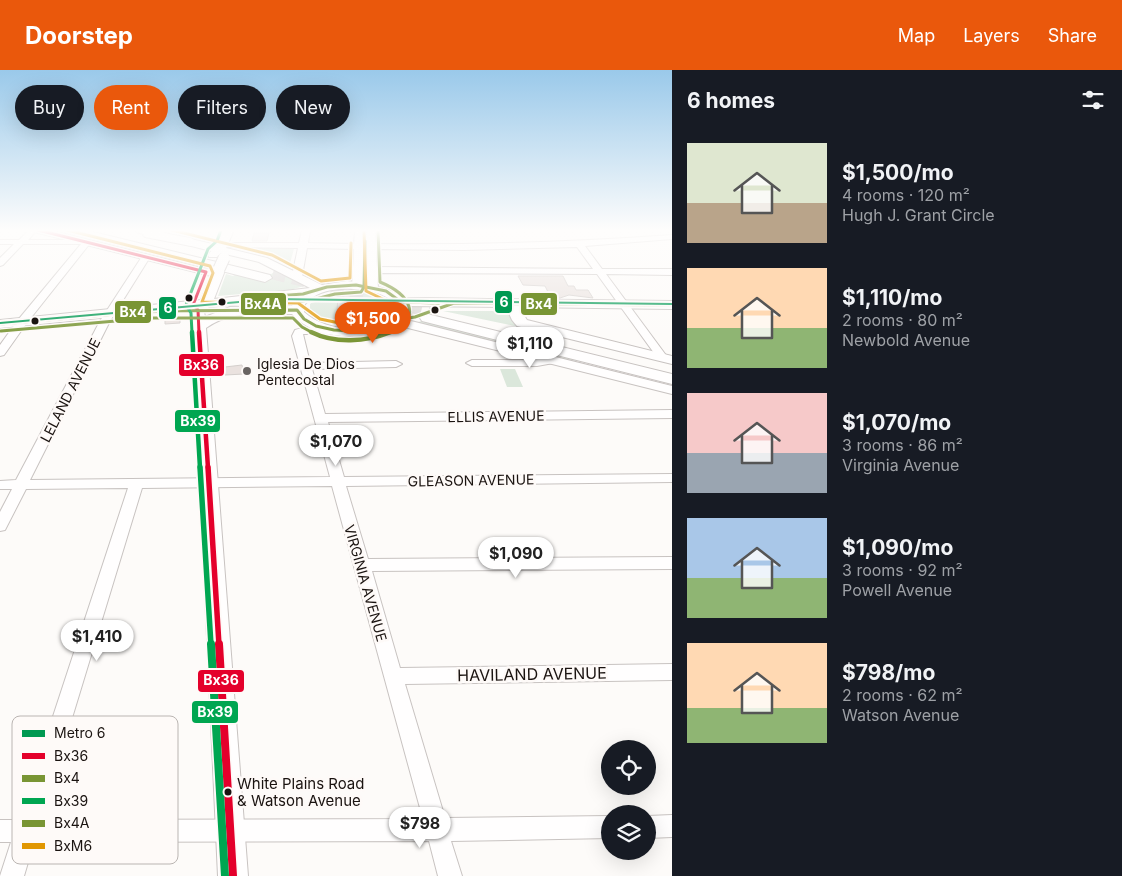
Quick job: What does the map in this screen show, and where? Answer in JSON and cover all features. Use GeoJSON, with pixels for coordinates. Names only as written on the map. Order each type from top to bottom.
{"type":"FeatureCollection","features":[{"type":"Feature","properties":{"kind":"highway"},"geometry":{"type":"LineString","coordinates":[[237,268],[269,275],[241,268]]}},
{"type":"Feature","properties":{"kind":"highway"},"geometry":{"type":"LineString","coordinates":[[670,363],[482,324],[433,316],[672,379]]}},
{"type":"Feature","properties":{"kind":"highway"},"geometry":{"type":"LineString","coordinates":[[555,360],[588,365],[672,385]]}},
{"type":"Feature","properties":{"kind":"main road"},"geometry":{"type":"LineString","coordinates":[[188,268],[213,270],[199,311],[233,876]]}},
{"type":"Feature","properties":{"kind":"main road"},"geometry":{"type":"LineString","coordinates":[[281,268],[297,276],[315,291]]}},
{"type":"Feature","properties":{"kind":"main road"},"geometry":{"type":"LineString","coordinates":[[0,324],[150,311],[199,311],[338,286],[373,288],[390,294],[401,302],[672,305]]}},
{"type":"Feature","properties":{"kind":"main road"},"geometry":{"type":"LineString","coordinates":[[297,310],[300,301],[315,291]]}},
{"type":"Feature","properties":{"kind":"main road"},"geometry":{"type":"LineString","coordinates":[[396,320],[403,311],[401,302]]}},
{"type":"Feature","properties":{"kind":"main road"},"geometry":{"type":"LineString","coordinates":[[297,310],[302,318],[310,323],[341,331],[373,329],[396,320],[415,317],[454,303]]}},
{"type":"Feature","properties":{"kind":"main road"},"geometry":{"type":"LineString","coordinates":[[511,304],[518,320],[524,323],[670,363]]}},
{"type":"Feature","properties":{"kind":"main road"},"geometry":{"type":"LineString","coordinates":[[199,311],[213,317],[235,311],[297,310]]}},
{"type":"Feature","properties":{"kind":"main road"},"geometry":{"type":"LineString","coordinates":[[396,320],[672,390]]}},
{"type":"Feature","properties":{"kind":"street"},"geometry":{"type":"LineString","coordinates":[[0,353],[22,322],[66,268]]}},
{"type":"Feature","properties":{"kind":"street","name":"LELAND AVENUE"},"geometry":{"type":"LineString","coordinates":[[0,526],[105,321],[139,268]]}},
{"type":"Feature","properties":{"kind":"street"},"geometry":{"type":"LineString","coordinates":[[297,276],[299,268]]}},
{"type":"Feature","properties":{"kind":"street"},"geometry":{"type":"LineString","coordinates":[[357,268],[357,286]]}},
{"type":"Feature","properties":{"kind":"street"},"geometry":{"type":"LineString","coordinates":[[596,268],[670,363]]}},
{"type":"Feature","properties":{"kind":"street"},"geometry":{"type":"LineString","coordinates":[[373,288],[373,270],[672,272]]}},
{"type":"Feature","properties":{"kind":"street","name":"VIRGINIA AVENUE"},"geometry":{"type":"LineString","coordinates":[[341,331],[306,330],[297,333],[450,876]]}},
{"type":"Feature","properties":{"kind":"street"},"geometry":{"type":"LineString","coordinates":[[472,364],[537,363],[555,360]]}},
{"type":"Feature","properties":{"kind":"street"},"geometry":{"type":"LineString","coordinates":[[305,366],[396,364]]}},
{"type":"Feature","properties":{"kind":"street","name":"ELLIS AVENUE"},"geometry":{"type":"LineString","coordinates":[[320,418],[672,414]]}},
{"type":"Feature","properties":{"kind":"street","name":"GLEASON AVENUE"},"geometry":{"type":"LineString","coordinates":[[0,485],[672,478]]}},
{"type":"Feature","properties":{"kind":"street"},"geometry":{"type":"LineString","coordinates":[[62,716],[136,484]]}},
{"type":"Feature","properties":{"kind":"street"},"geometry":{"type":"LineString","coordinates":[[361,565],[672,563]]}},
{"type":"Feature","properties":{"kind":"street","name":"HAVILAND AVENUE"},"geometry":{"type":"LineString","coordinates":[[393,676],[672,672]]}},
{"type":"Feature","properties":{"kind":"street"},"geometry":{"type":"LineString","coordinates":[[656,827],[672,826]]}},
{"type":"Feature","properties":{"kind":"street"},"geometry":{"type":"LineString","coordinates":[[178,831],[601,827]]}},
{"type":"Feature","properties":{"kind":"street"},"geometry":{"type":"LineString","coordinates":[[12,876],[16,864]]}},
{"type":"Feature","properties":{"kind":"shaded area"},"geometry":{"type":"Polygon","coordinates":[[[278,270],[304,286],[290,290],[218,296],[226,274],[233,276],[236,274],[261,280],[278,270]]]}},
{"type":"Feature","properties":{"kind":"shaded area"},"geometry":{"type":"Polygon","coordinates":[[[348,290],[370,293],[380,297],[388,305],[387,312],[380,318],[370,322],[348,326],[326,322],[317,318],[310,311],[310,304],[320,296],[348,290]]]}},
{"type":"Feature","properties":{"kind":"shaded area"},"geometry":{"type":"Polygon","coordinates":[[[443,311],[508,311],[512,321],[517,325],[515,326],[443,311]]]}},
{"type":"Feature","properties":{"kind":"shaded area"},"geometry":{"type":"Polygon","coordinates":[[[421,321],[591,363],[545,356],[416,323],[421,321]]]}},
{"type":"Feature","properties":{"kind":"shaded area"},"geometry":{"type":"Polygon","coordinates":[[[500,369],[515,369],[523,387],[507,387],[500,369]]]}},
{"type":"Feature","properties":{"kind":"building"},"geometry":{"type":"Polygon","coordinates":[[[518,276],[563,276],[568,286],[574,286],[576,290],[588,290],[593,298],[569,295],[551,298],[545,286],[523,285],[518,276]]]}},
{"type":"Feature","properties":{"kind":"building"},"geometry":{"type":"Polygon","coordinates":[[[344,294],[357,296],[358,311],[352,311],[352,313],[337,311],[338,296],[344,296],[344,294]]]}},
{"type":"Feature","properties":{"kind":"building"},"geometry":{"type":"Polygon","coordinates":[[[180,316],[180,323],[165,324],[165,317],[180,316]]]}},
{"type":"Feature","properties":{"kind":"building"},"geometry":{"type":"Polygon","coordinates":[[[242,365],[244,374],[225,375],[225,367],[242,365]]]}},
{"type":"Feature","properties":{"kind":"tunnel"},"geometry":{"type":"LineString","coordinates":[[273,273],[438,313]]}},
{"type":"Feature","properties":{"kind":"railway"},"geometry":{"type":"LineString","coordinates":[[663,306],[672,306]]}},
{"type":"Feature","properties":{"kind":"metro line","name":"6"},"geometry":{"type":"LineString","coordinates":[[0,323],[272,299],[672,304]]}},
{"type":"Feature","properties":{"kind":"transit line","name":"Bx36"},"geometry":{"type":"LineString","coordinates":[[188,268],[206,272],[193,305],[198,310],[233,876]]}},
{"type":"Feature","properties":{"kind":"transit line","name":"Bx39"},"geometry":{"type":"LineString","coordinates":[[201,268],[186,305],[191,313],[225,876]]}},
{"type":"Feature","properties":{"kind":"transit line","name":"BxM6"},"geometry":{"type":"LineString","coordinates":[[211,268],[213,273],[202,302],[298,303],[320,319],[349,325],[359,325],[379,320],[395,309],[389,302],[366,291],[365,268]]}},
{"type":"Feature","properties":{"kind":"transit line","name":"BxM6"},"geometry":{"type":"LineString","coordinates":[[296,268],[321,281],[350,278],[350,268]]}},
{"type":"Feature","properties":{"kind":"transit line","name":"Bx4A"},"geometry":{"type":"LineString","coordinates":[[263,304],[312,300],[335,294],[361,292],[364,287],[364,268]]}},
{"type":"Feature","properties":{"kind":"transit line","name":"Bx4A"},"geometry":{"type":"LineString","coordinates":[[1,331],[150,318],[293,318],[302,327],[327,338],[341,340],[370,338],[395,330],[405,323],[410,316],[411,309],[404,296],[397,290],[380,282],[379,268]]}},
{"type":"Feature","properties":{"kind":"transit line","name":"Bx4"},"geometry":{"type":"LineString","coordinates":[[262,297],[303,294],[327,287],[356,285],[386,291],[401,302],[439,303]]}},
{"type":"Feature","properties":{"kind":"transit line","name":"Bx4"},"geometry":{"type":"LineString","coordinates":[[0,324],[150,311],[297,310],[304,319],[316,326],[334,330],[354,331],[377,328],[396,320],[415,317],[454,303],[672,305]]}},
{"type":"Feature","properties":{"kind":"place","name":"Iglesia De Dios Pentecostal"},"geometry":{"type":"Point","coordinates":[247,371]}},
{"type":"Feature","properties":{"kind":"place","name":"White Plains Road & Watson Avenue"},"geometry":{"type":"Point","coordinates":[228,792]}}]}
